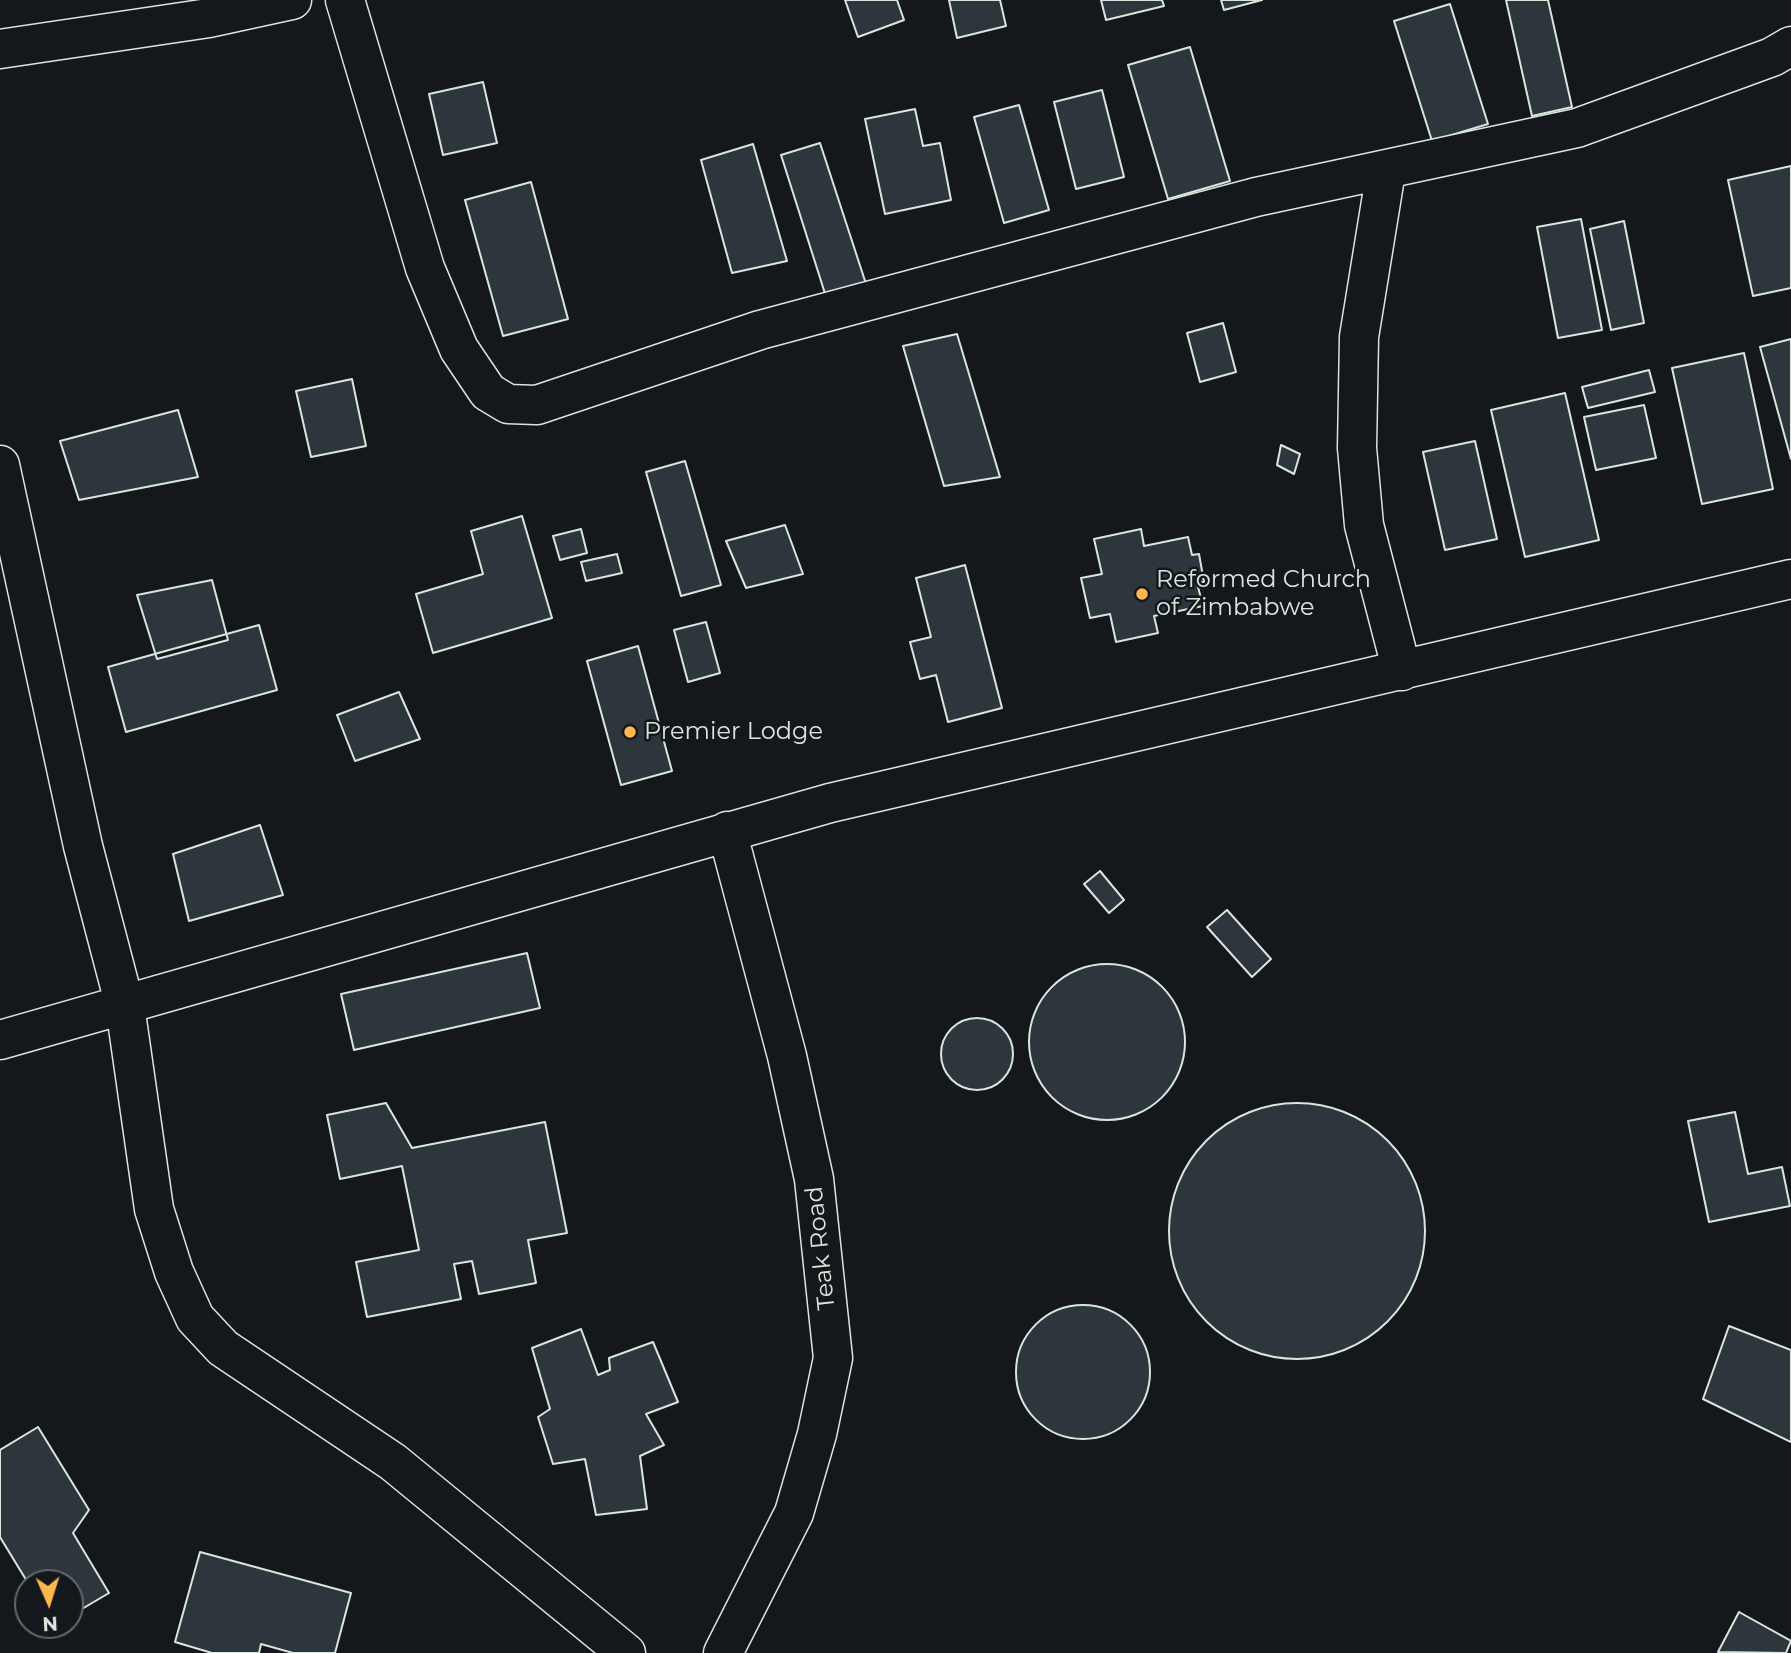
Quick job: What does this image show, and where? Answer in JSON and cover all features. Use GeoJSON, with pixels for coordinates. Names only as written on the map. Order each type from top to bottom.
{"type":"FeatureCollection","features":[{"type":"Feature","properties":{"kind":"street"},"geometry":{"type":"LineString","coordinates":[[0,50],[209,18],[292,0]]}},
{"type":"Feature","properties":{"kind":"street"},"geometry":{"type":"LineString","coordinates":[[345,0],[425,268],[458,349],[488,391],[508,404],[537,405],[760,330],[1256,197],[1577,128],[1772,57],[1791,46]]}},
{"type":"Feature","properties":{"kind":"street"},"geometry":{"type":"LineString","coordinates":[[1386,171],[1359,337],[1357,448],[1364,525],[1402,671]]}},
{"type":"Feature","properties":{"kind":"street"},"geometry":{"type":"LineString","coordinates":[[0,465],[8,549],[125,1006],[154,1209],[174,1272],[195,1318],[223,1348],[393,1462],[626,1653]]}},
{"type":"Feature","properties":{"kind":"street"},"geometry":{"type":"LineString","coordinates":[[0,1041],[830,803],[1791,579]]}},
{"type":"Feature","properties":{"kind":"street","name":"Teak Road"},"geometry":{"type":"LineString","coordinates":[[723,1653],[794,1513],[817,1434],[833,1358],[814,1179],[787,1056],[727,831]]}},
{"type":"Feature","properties":{"kind":"building"},"geometry":{"type":"Polygon","coordinates":[[[845,0],[897,0],[904,20],[858,37],[845,0]]]}},
{"type":"Feature","properties":{"kind":"building"},"geometry":{"type":"Polygon","coordinates":[[[949,0],[1000,0],[1006,26],[957,38],[949,0]]]}},
{"type":"Feature","properties":{"kind":"building"},"geometry":{"type":"Polygon","coordinates":[[[1101,0],[1162,0],[1164,6],[1106,20],[1101,0]]]}},
{"type":"Feature","properties":{"kind":"building"},"geometry":{"type":"Polygon","coordinates":[[[1221,0],[1262,0],[1224,10],[1221,0]]]}},
{"type":"Feature","properties":{"kind":"building"},"geometry":{"type":"Polygon","coordinates":[[[1506,0],[1548,0],[1572,107],[1532,116],[1506,0]]]}},
{"type":"Feature","properties":{"kind":"building"},"geometry":{"type":"Polygon","coordinates":[[[1450,4],[1488,124],[1432,141],[1394,21],[1450,4]]]}},
{"type":"Feature","properties":{"kind":"building"},"geometry":{"type":"Polygon","coordinates":[[[1190,47],[1230,181],[1168,199],[1128,65],[1190,47]]]}},
{"type":"Feature","properties":{"kind":"building"},"geometry":{"type":"Polygon","coordinates":[[[483,82],[497,143],[443,155],[429,94],[483,82]]]}},
{"type":"Feature","properties":{"kind":"building"},"geometry":{"type":"Polygon","coordinates":[[[1102,90],[1124,177],[1076,189],[1054,102],[1102,90]]]}},
{"type":"Feature","properties":{"kind":"building"},"geometry":{"type":"Polygon","coordinates":[[[1019,105],[1049,210],[1004,223],[974,117],[1019,105]]]}},
{"type":"Feature","properties":{"kind":"building"},"geometry":{"type":"Polygon","coordinates":[[[915,109],[923,146],[940,143],[951,200],[885,214],[865,119],[915,109]]]}},
{"type":"Feature","properties":{"kind":"building"},"geometry":{"type":"Polygon","coordinates":[[[820,143],[868,290],[828,303],[781,155],[820,143]]]}},
{"type":"Feature","properties":{"kind":"building"},"geometry":{"type":"Polygon","coordinates":[[[753,144],[787,261],[732,273],[701,160],[753,144]]]}},
{"type":"Feature","properties":{"kind":"building"},"geometry":{"type":"Polygon","coordinates":[[[1791,166],[1791,288],[1753,296],[1728,180],[1791,166]]]}},
{"type":"Feature","properties":{"kind":"building"},"geometry":{"type":"Polygon","coordinates":[[[531,182],[568,319],[503,336],[465,200],[531,182]]]}},
{"type":"Feature","properties":{"kind":"building"},"geometry":{"type":"Polygon","coordinates":[[[1581,219],[1602,330],[1558,338],[1537,227],[1581,219]]]}},
{"type":"Feature","properties":{"kind":"building"},"geometry":{"type":"Polygon","coordinates":[[[1624,221],[1644,323],[1611,330],[1590,229],[1624,221]]]}},
{"type":"Feature","properties":{"kind":"building"},"geometry":{"type":"Polygon","coordinates":[[[1223,323],[1236,372],[1200,382],[1187,333],[1223,323]]]}},
{"type":"Feature","properties":{"kind":"building"},"geometry":{"type":"Polygon","coordinates":[[[957,334],[1000,477],[944,486],[903,346],[957,334]]]}},
{"type":"Feature","properties":{"kind":"building"},"geometry":{"type":"Polygon","coordinates":[[[1791,339],[1791,459],[1760,347],[1791,339]]]}},
{"type":"Feature","properties":{"kind":"building"},"geometry":{"type":"Polygon","coordinates":[[[1744,353],[1773,489],[1702,504],[1672,368],[1744,353]]]}},
{"type":"Feature","properties":{"kind":"building"},"geometry":{"type":"Polygon","coordinates":[[[1649,370],[1655,392],[1588,408],[1582,387],[1649,370]]]}},
{"type":"Feature","properties":{"kind":"building"},"geometry":{"type":"Polygon","coordinates":[[[352,379],[366,446],[311,457],[296,391],[352,379]]]}},
{"type":"Feature","properties":{"kind":"building"},"geometry":{"type":"Polygon","coordinates":[[[1565,393],[1599,540],[1525,557],[1491,410],[1565,393]]]}},
{"type":"Feature","properties":{"kind":"building"},"geometry":{"type":"Polygon","coordinates":[[[1644,405],[1656,458],[1596,470],[1584,417],[1644,405]]]}},
{"type":"Feature","properties":{"kind":"building"},"geometry":{"type":"Polygon","coordinates":[[[178,410],[198,477],[79,500],[60,441],[178,410]]]}},
{"type":"Feature","properties":{"kind":"building"},"geometry":{"type":"Polygon","coordinates":[[[1475,441],[1497,539],[1445,550],[1423,452],[1475,441]]]}},
{"type":"Feature","properties":{"kind":"building"},"geometry":{"type":"Polygon","coordinates":[[[1281,445],[1300,454],[1294,474],[1277,465],[1281,445]]]}},
{"type":"Feature","properties":{"kind":"building"},"geometry":{"type":"Polygon","coordinates":[[[685,461],[721,585],[681,596],[646,472],[685,461]]]}},
{"type":"Feature","properties":{"kind":"building"},"geometry":{"type":"Polygon","coordinates":[[[522,516],[552,618],[433,653],[416,594],[483,574],[471,531],[522,516]]]}},
{"type":"Feature","properties":{"kind":"building"},"geometry":{"type":"Polygon","coordinates":[[[785,525],[803,574],[746,588],[726,541],[785,525]]]}},
{"type":"Feature","properties":{"kind":"building"},"geometry":{"type":"Polygon","coordinates":[[[581,529],[587,553],[560,560],[553,536],[581,529]]]}},
{"type":"Feature","properties":{"kind":"building","name":"Reformed Church of Zimbabwe"},"geometry":{"type":"Polygon","coordinates":[[[1141,529],[1144,546],[1188,537],[1192,555],[1199,554],[1204,582],[1197,583],[1203,606],[1154,616],[1158,633],[1116,642],[1110,614],[1090,618],[1081,578],[1102,574],[1094,539],[1141,529]]]}},
{"type":"Feature","properties":{"kind":"building"},"geometry":{"type":"Polygon","coordinates":[[[617,554],[622,573],[586,581],[581,562],[617,554]]]}},
{"type":"Feature","properties":{"kind":"building"},"geometry":{"type":"Polygon","coordinates":[[[965,565],[1002,708],[948,722],[936,675],[920,679],[910,642],[931,637],[916,578],[965,565]]]}},
{"type":"Feature","properties":{"kind":"building"},"geometry":{"type":"Polygon","coordinates":[[[212,580],[228,640],[157,659],[137,595],[212,580]]]}},
{"type":"Feature","properties":{"kind":"building"},"geometry":{"type":"Polygon","coordinates":[[[706,622],[720,673],[688,682],[674,630],[706,622]]]}},
{"type":"Feature","properties":{"kind":"building"},"geometry":{"type":"Polygon","coordinates":[[[259,625],[277,690],[126,732],[108,667],[259,625]]]}},
{"type":"Feature","properties":{"kind":"building"},"geometry":{"type":"Polygon","coordinates":[[[638,646],[672,771],[621,785],[587,661],[638,646]]]}},
{"type":"Feature","properties":{"kind":"building"},"geometry":{"type":"Polygon","coordinates":[[[399,692],[420,739],[355,761],[337,715],[399,692]]]}},
{"type":"Feature","properties":{"kind":"building"},"geometry":{"type":"Polygon","coordinates":[[[260,825],[283,895],[189,921],[173,854],[260,825]]]}},
{"type":"Feature","properties":{"kind":"building"},"geometry":{"type":"Polygon","coordinates":[[[1100,871],[1124,900],[1109,913],[1084,884],[1100,871]]]}},
{"type":"Feature","properties":{"kind":"building"},"geometry":{"type":"Polygon","coordinates":[[[1227,910],[1271,959],[1252,977],[1207,927],[1227,910]]]}},
{"type":"Feature","properties":{"kind":"building"},"geometry":{"type":"Polygon","coordinates":[[[527,953],[540,1008],[354,1050],[341,994],[527,953]]]}},
{"type":"Feature","properties":{"kind":"building"},"geometry":{"type":"Polygon","coordinates":[[[1107,964],[1137,970],[1162,987],[1179,1012],[1185,1042],[1179,1072],[1162,1097],[1137,1114],[1107,1120],[1077,1114],[1052,1097],[1035,1072],[1029,1042],[1035,1012],[1052,987],[1077,970],[1107,964]]]}},
{"type":"Feature","properties":{"kind":"building"},"geometry":{"type":"Polygon","coordinates":[[[984,1018],[1003,1028],[1011,1040],[1011,1068],[1003,1080],[991,1088],[970,1090],[951,1080],[943,1068],[941,1047],[951,1028],[963,1020],[984,1018]]]}},
{"type":"Feature","properties":{"kind":"building"},"geometry":{"type":"Polygon","coordinates":[[[386,1103],[412,1148],[545,1122],[567,1233],[528,1240],[536,1283],[479,1294],[472,1261],[454,1264],[461,1299],[367,1317],[356,1262],[419,1250],[402,1166],[340,1179],[327,1115],[386,1103]]]}},
{"type":"Feature","properties":{"kind":"building"},"geometry":{"type":"Polygon","coordinates":[[[1297,1103],[1346,1113],[1378,1132],[1396,1150],[1415,1182],[1425,1231],[1415,1280],[1396,1312],[1378,1330],[1346,1349],[1297,1359],[1248,1349],[1216,1330],[1198,1312],[1179,1280],[1169,1231],[1179,1182],[1198,1150],[1216,1132],[1248,1113],[1297,1103]]]}},
{"type":"Feature","properties":{"kind":"building"},"geometry":{"type":"Polygon","coordinates":[[[1735,1112],[1748,1174],[1782,1167],[1790,1206],[1709,1222],[1688,1121],[1735,1112]]]}},
{"type":"Feature","properties":{"kind":"building"},"geometry":{"type":"Polygon","coordinates":[[[1083,1305],[1109,1310],[1131,1324],[1145,1346],[1150,1372],[1145,1398],[1131,1420],[1109,1434],[1083,1439],[1057,1434],[1035,1420],[1021,1398],[1016,1372],[1021,1346],[1035,1324],[1057,1310],[1083,1305]]]}},
{"type":"Feature","properties":{"kind":"building"},"geometry":{"type":"Polygon","coordinates":[[[1729,1326],[1791,1350],[1791,1442],[1703,1399],[1729,1326]]]}},
{"type":"Feature","properties":{"kind":"building"},"geometry":{"type":"Polygon","coordinates":[[[581,1329],[598,1375],[610,1370],[609,1358],[653,1342],[678,1402],[646,1414],[664,1445],[640,1456],[647,1509],[596,1515],[585,1459],[553,1464],[538,1417],[550,1409],[532,1348],[581,1329]]]}},
{"type":"Feature","properties":{"kind":"building"},"geometry":{"type":"Polygon","coordinates":[[[38,1427],[89,1510],[73,1533],[109,1593],[84,1608],[84,1569],[19,1569],[0,1537],[0,1450],[38,1427]]]}},
{"type":"Feature","properties":{"kind":"building"},"geometry":{"type":"Polygon","coordinates":[[[200,1552],[351,1593],[335,1653],[293,1653],[261,1644],[259,1653],[212,1653],[175,1642],[200,1552]]]}},
{"type":"Feature","properties":{"kind":"building"},"geometry":{"type":"Polygon","coordinates":[[[1739,1612],[1791,1641],[1786,1653],[1718,1652],[1739,1612]]]}},
{"type":"Feature","properties":{"kind":"place","name":"Reformed Church of Zimbabwe"},"geometry":{"type":"Point","coordinates":[1142,594]}},
{"type":"Feature","properties":{"kind":"place","name":"Premier Lodge"},"geometry":{"type":"Point","coordinates":[630,732]}}]}
